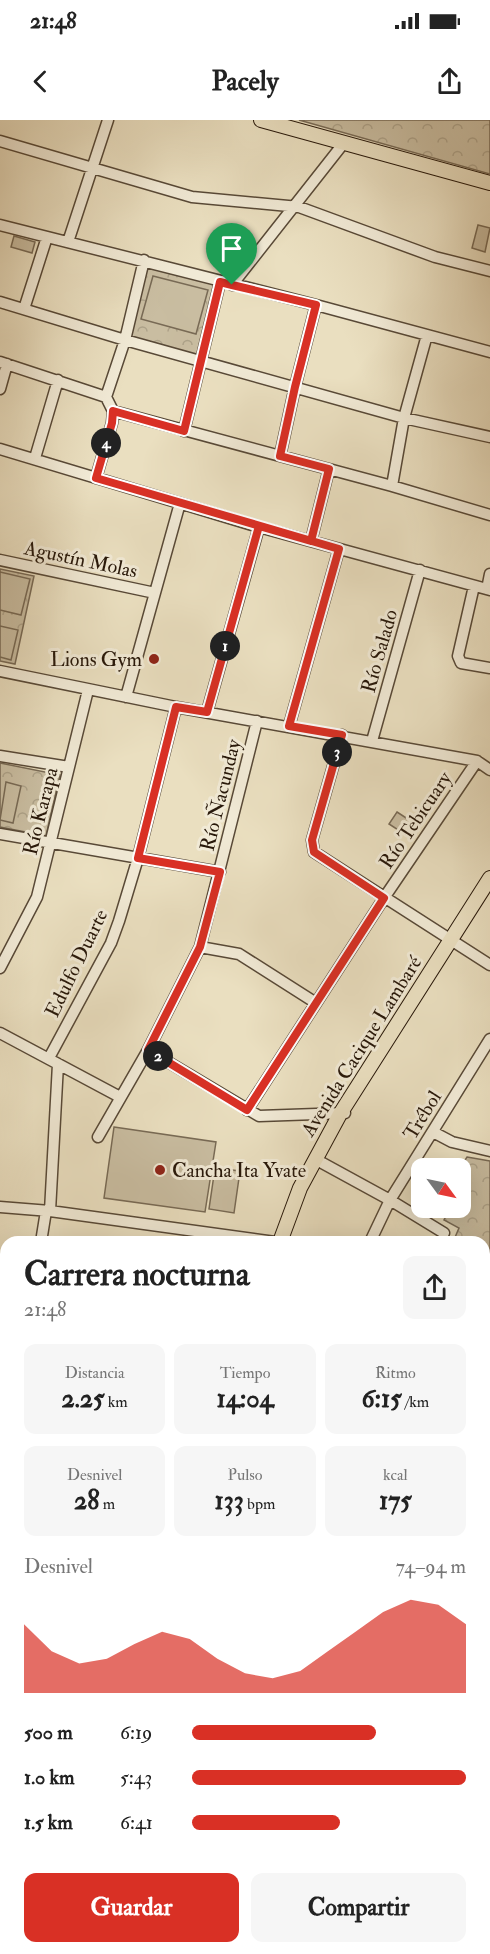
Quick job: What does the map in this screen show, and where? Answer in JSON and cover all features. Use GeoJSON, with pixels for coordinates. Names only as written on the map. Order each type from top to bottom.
{"type":"FeatureCollection","features":[{"type":"Feature","properties":{"kind":"main road"},"geometry":{"type":"LineString","coordinates":[[261,120],[490,183]]}},
{"type":"Feature","properties":{"kind":"main road","name":"Avenida Cacique Lambaré"},"geometry":{"type":"LineString","coordinates":[[282,1236],[292,1203],[347,1108],[453,942],[490,878]]}},
{"type":"Feature","properties":{"kind":"main road","name":"Avenida Cacique Lambaré"},"geometry":{"type":"LineString","coordinates":[[453,942],[490,889]]}},
{"type":"Feature","properties":{"kind":"main road","name":"Avenida Cacique Lambaré"},"geometry":{"type":"LineString","coordinates":[[289,1236],[317,1160]]}},
{"type":"Feature","properties":{"kind":"street"},"geometry":{"type":"LineString","coordinates":[[68,242],[108,120]]}},
{"type":"Feature","properties":{"kind":"street"},"geometry":{"type":"LineString","coordinates":[[0,141],[200,198],[293,206],[435,257],[490,271]]}},
{"type":"Feature","properties":{"kind":"street"},"geometry":{"type":"LineString","coordinates":[[232,285],[343,144]]}},
{"type":"Feature","properties":{"kind":"street"},"geometry":{"type":"LineString","coordinates":[[0,225],[144,260],[490,352]]}},
{"type":"Feature","properties":{"kind":"street"},"geometry":{"type":"LineString","coordinates":[[24,309],[47,237]]}},
{"type":"Feature","properties":{"kind":"street"},"geometry":{"type":"LineString","coordinates":[[106,397],[125,340],[144,260]]}},
{"type":"Feature","properties":{"kind":"street"},"geometry":{"type":"LineString","coordinates":[[184,431],[220,282]]}},
{"type":"Feature","properties":{"kind":"street"},"geometry":{"type":"LineString","coordinates":[[0,302],[125,340],[404,418],[490,437]]}},
{"type":"Feature","properties":{"kind":"street"},"geometry":{"type":"LineString","coordinates":[[280,456],[316,305]]}},
{"type":"Feature","properties":{"kind":"street"},"geometry":{"type":"LineString","coordinates":[[392,486],[404,418],[427,335]]}},
{"type":"Feature","properties":{"kind":"street"},"geometry":{"type":"LineString","coordinates":[[0,389],[3,363],[106,397],[113,411],[112,423],[96,478]]}},
{"type":"Feature","properties":{"kind":"street"},"geometry":{"type":"LineString","coordinates":[[35,458],[58,380]]}},
{"type":"Feature","properties":{"kind":"street"},"geometry":{"type":"LineString","coordinates":[[113,411],[392,486],[490,515]]}},
{"type":"Feature","properties":{"kind":"street"},"geometry":{"type":"LineString","coordinates":[[0,449],[311,541],[489,590],[490,574]]}},
{"type":"Feature","properties":{"kind":"street"},"geometry":{"type":"LineString","coordinates":[[311,541],[329,469]]}},
{"type":"Feature","properties":{"kind":"street"},"geometry":{"type":"LineString","coordinates":[[126,697],[180,503]]}},
{"type":"Feature","properties":{"kind":"street"},"geometry":{"type":"LineString","coordinates":[[207,712],[259,526]]}},
{"type":"Feature","properties":{"kind":"street"},"geometry":{"type":"LineString","coordinates":[[289,726],[339,549]]}},
{"type":"Feature","properties":{"kind":"street","name":"Agustín Molas"},"geometry":{"type":"LineString","coordinates":[[0,560],[155,592]]}},
{"type":"Feature","properties":{"kind":"street","name":"Río Salado"},"geometry":{"type":"LineString","coordinates":[[372,741],[420,570]]}},
{"type":"Feature","properties":{"kind":"street"},"geometry":{"type":"LineString","coordinates":[[474,586],[458,656],[461,663],[490,668]]}},
{"type":"Feature","properties":{"kind":"street"},"geometry":{"type":"LineString","coordinates":[[0,672],[176,707],[477,761],[490,770]]}},
{"type":"Feature","properties":{"kind":"street","name":"Río Karapa"},"geometry":{"type":"LineString","coordinates":[[0,968],[37,897],[88,690]]}},
{"type":"Feature","properties":{"kind":"street","name":"Edulfo Duarte"},"geometry":{"type":"LineString","coordinates":[[42,1236],[48,1211],[53,1061],[111,943],[138,858],[176,707]]}},
{"type":"Feature","properties":{"kind":"street","name":"Río Ñacunday"},"geometry":{"type":"LineString","coordinates":[[98,1137],[148,1050],[200,947],[257,721]]}},
{"type":"Feature","properties":{"kind":"street"},"geometry":{"type":"LineString","coordinates":[[342,735],[312,840],[314,852],[490,965]]}},
{"type":"Feature","properties":{"kind":"street"},"geometry":{"type":"LineString","coordinates":[[0,756],[69,767]]}},
{"type":"Feature","properties":{"kind":"street","name":"Río Tebicuary"},"geometry":{"type":"LineString","coordinates":[[247,1110],[384,898],[477,761]]}},
{"type":"Feature","properties":{"kind":"street"},"geometry":{"type":"LineString","coordinates":[[0,834],[220,872]]}},
{"type":"Feature","properties":{"kind":"street"},"geometry":{"type":"LineString","coordinates":[[200,947],[239,954],[316,1003]]}},
{"type":"Feature","properties":{"kind":"street"},"geometry":{"type":"LineString","coordinates":[[0,1033],[120,1097]]}},
{"type":"Feature","properties":{"kind":"street","name":"Trébol"},"geometry":{"type":"LineString","coordinates":[[373,1236],[390,1200],[490,1039]]}},
{"type":"Feature","properties":{"kind":"street"},"geometry":{"type":"LineString","coordinates":[[148,1050],[247,1110],[266,1117],[347,1108]]}},
{"type":"Feature","properties":{"kind":"street"},"geometry":{"type":"LineString","coordinates":[[433,1132],[452,1142],[490,1151]]}},
{"type":"Feature","properties":{"kind":"street"},"geometry":{"type":"LineString","coordinates":[[317,1160],[444,1233]]}},
{"type":"Feature","properties":{"kind":"street"},"geometry":{"type":"LineString","coordinates":[[0,1206],[231,1236]]}},
{"type":"Feature","properties":{"kind":"green space"},"geometry":{"type":"Polygon","coordinates":[[[299,120],[490,120],[490,174],[299,120]]]}},
{"type":"Feature","properties":{"kind":"green space"},"geometry":{"type":"Polygon","coordinates":[[[478,225],[490,228],[485,252],[472,248],[478,225]]]}},
{"type":"Feature","properties":{"kind":"green space"},"geometry":{"type":"Polygon","coordinates":[[[14,236],[35,242],[32,253],[11,247],[14,236]]]}},
{"type":"Feature","properties":{"kind":"green space"},"geometry":{"type":"Polygon","coordinates":[[[147,264],[217,283],[200,356],[129,338],[147,264]]]}},
{"type":"Feature","properties":{"kind":"green space"},"geometry":{"type":"Polygon","coordinates":[[[153,276],[208,290],[196,334],[141,319],[153,276]]]}},
{"type":"Feature","properties":{"kind":"green space"},"geometry":{"type":"Polygon","coordinates":[[[0,569],[34,576],[15,664],[0,661],[0,569]]]}},
{"type":"Feature","properties":{"kind":"green space"},"geometry":{"type":"Polygon","coordinates":[[[0,572],[30,579],[21,615],[0,610],[0,572]]]}},
{"type":"Feature","properties":{"kind":"green space"},"geometry":{"type":"Polygon","coordinates":[[[0,626],[18,630],[11,660],[0,657],[0,626]]]}},
{"type":"Feature","properties":{"kind":"green space"},"geometry":{"type":"Polygon","coordinates":[[[0,763],[60,775],[46,836],[0,827],[0,763]]]}},
{"type":"Feature","properties":{"kind":"green space"},"geometry":{"type":"Polygon","coordinates":[[[6,782],[21,786],[13,823],[0,820],[6,782]]]}},
{"type":"Feature","properties":{"kind":"green space"},"geometry":{"type":"Polygon","coordinates":[[[397,812],[420,827],[412,839],[389,824],[397,812]]]}},
{"type":"Feature","properties":{"kind":"green space","name":"Cancha Ita Yvate"},"geometry":{"type":"Polygon","coordinates":[[[114,1127],[216,1142],[205,1212],[104,1198],[114,1127]]]}},
{"type":"Feature","properties":{"kind":"green space"},"geometry":{"type":"Polygon","coordinates":[[[467,1157],[490,1161],[490,1236],[456,1236],[459,1228],[444,1220],[445,1218],[471,1218],[471,1158],[467,1157]]]}},
{"type":"Feature","properties":{"kind":"green space"},"geometry":{"type":"Polygon","coordinates":[[[215,1168],[240,1171],[234,1213],[209,1209],[215,1168]]]}},
{"type":"Feature","properties":{"kind":"place","name":"Lions Gym"},"geometry":{"type":"Point","coordinates":[154,659]}},
{"type":"Feature","properties":{"kind":"place","name":"Cancha Ita Yvate"},"geometry":{"type":"Point","coordinates":[160,1170]}},
{"type":"Feature","properties":{"kind":"route"},"geometry":{"type":"LineString","coordinates":[[232,285],[220,282],[184,431],[113,411],[112,423],[96,478],[259,526],[339,549],[289,726],[342,735],[312,840],[312,847],[314,852],[384,898],[247,1110],[148,1050],[200,947],[220,872],[138,858],[176,707],[207,712],[259,526],[311,541],[329,469],[280,456],[316,305],[232,285]]}}]}
